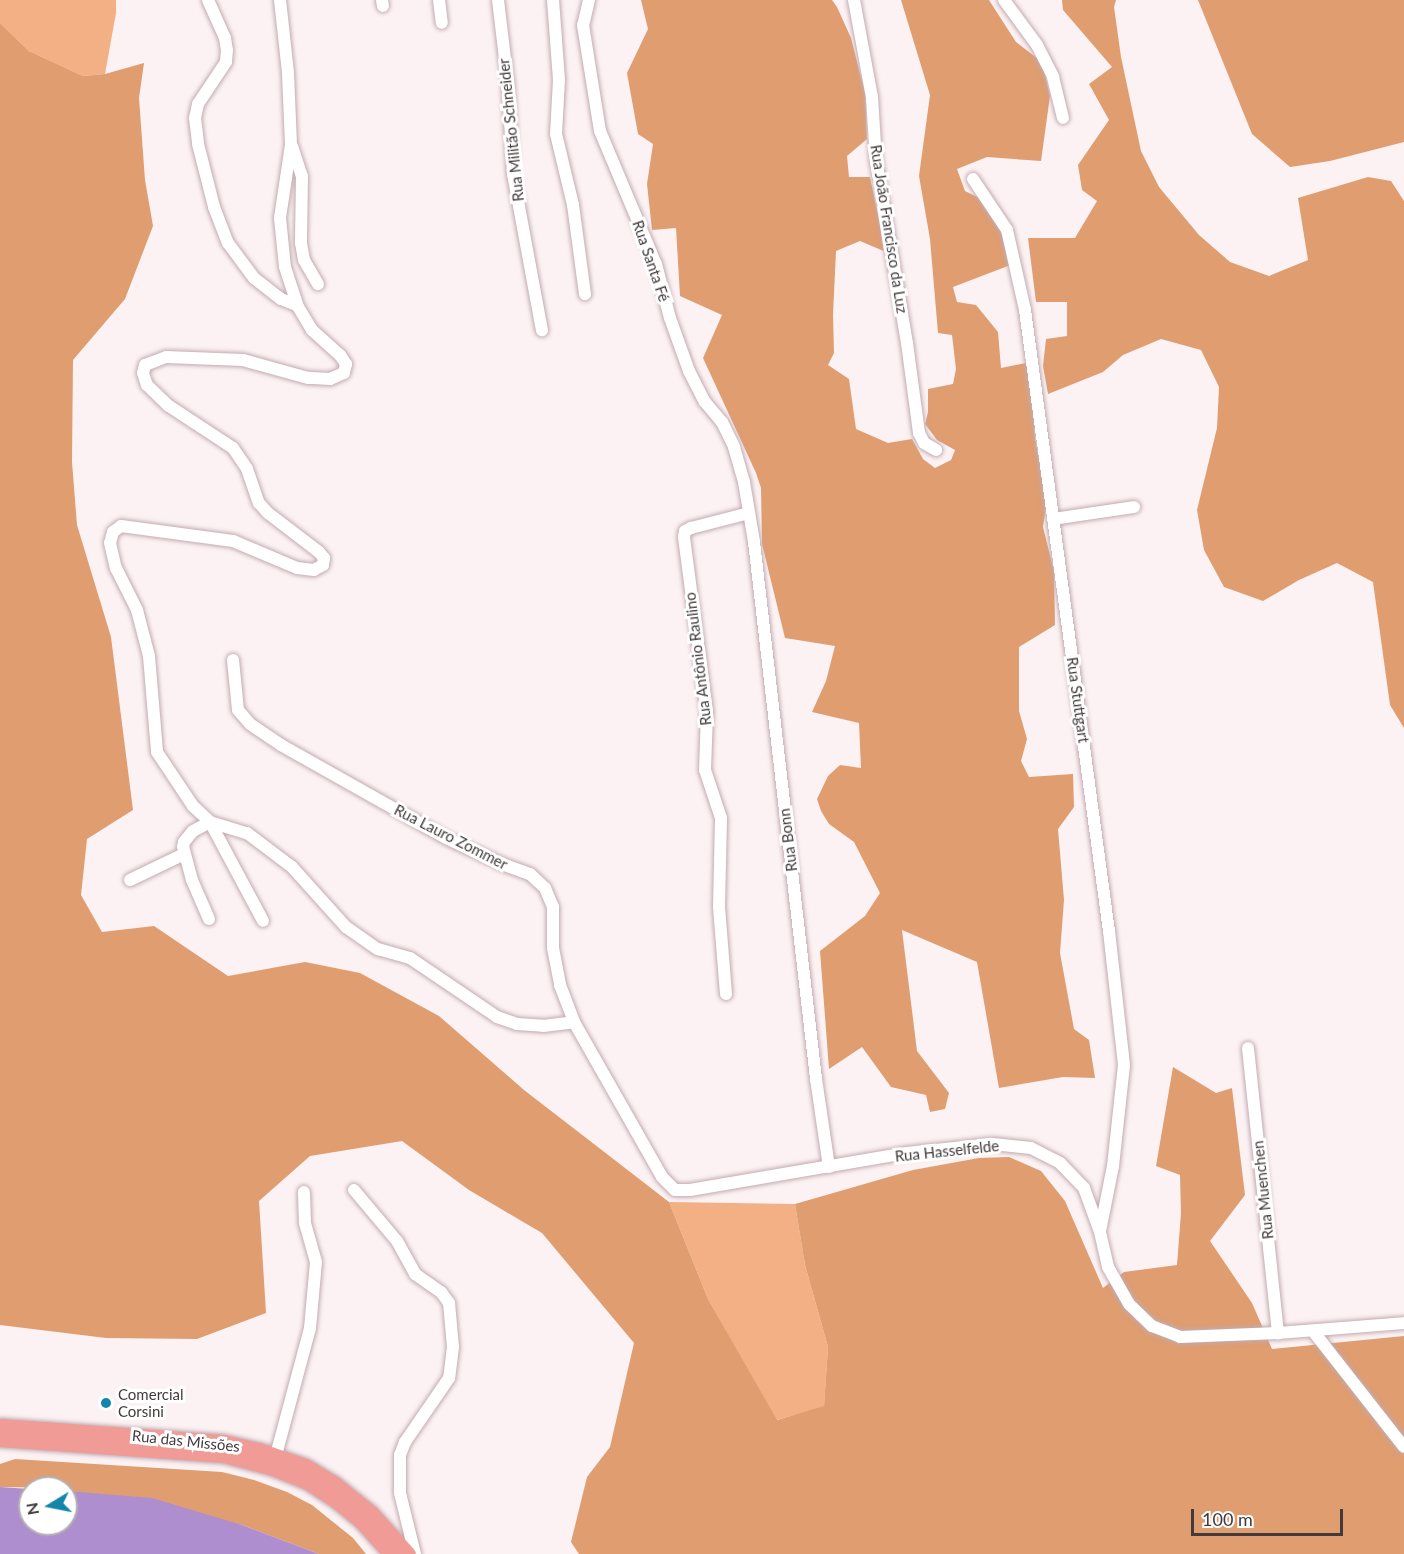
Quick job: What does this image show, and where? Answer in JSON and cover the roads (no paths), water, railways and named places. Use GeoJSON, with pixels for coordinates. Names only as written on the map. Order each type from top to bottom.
{"type":"FeatureCollection","features":[{"type":"Feature","properties":{"kind":"main road","name":"Rua das Missões"},"geometry":{"type":"LineString","coordinates":[[0,1426],[223,1442],[276,1455],[305,1466],[342,1488],[371,1513],[408,1554]]}},
{"type":"Feature","properties":{"kind":"main road","name":"Rua das Missões"},"geometry":{"type":"LineString","coordinates":[[0,1439],[224,1455],[273,1467],[306,1482],[334,1499],[362,1522],[391,1554]]}},
{"type":"Feature","properties":{"kind":"street"},"geometry":{"type":"LineString","coordinates":[[208,0],[225,38],[227,50],[226,62],[198,104],[195,118],[198,144],[214,207],[228,243],[254,278],[281,299],[297,305]]}},
{"type":"Feature","properties":{"kind":"street"},"geometry":{"type":"LineString","coordinates":[[263,921],[210,822],[193,806],[157,752],[149,656],[137,610],[116,568],[110,543],[113,532],[121,526],[233,541],[297,568],[314,570],[323,566],[324,558],[320,552],[268,513],[259,503],[247,469],[233,448],[170,406],[147,385],[144,373],[145,365],[155,359],[221,357],[243,360],[308,378],[330,379],[344,373],[346,364],[340,355],[312,330],[297,305],[285,267],[280,218],[291,145],[288,73],[280,0]]}},
{"type":"Feature","properties":{"kind":"street"},"geometry":{"type":"LineString","coordinates":[[439,0],[442,23]]}},
{"type":"Feature","properties":{"kind":"street","name":"Rua Militão Schneider"},"geometry":{"type":"LineString","coordinates":[[498,0],[508,84],[513,174],[542,330]]}},
{"type":"Feature","properties":{"kind":"street"},"geometry":{"type":"LineString","coordinates":[[553,0],[560,80],[556,134],[573,205],[585,294]]}},
{"type":"Feature","properties":{"kind":"street","name":"Rua Santa Fé"},"geometry":{"type":"LineString","coordinates":[[590,0],[583,25],[600,131],[656,264],[670,318],[689,371],[705,402],[722,422],[734,447],[749,513]]}},
{"type":"Feature","properties":{"kind":"street","name":"Rua João Francisco da Luz"},"geometry":{"type":"LineString","coordinates":[[855,0],[872,97],[876,160],[907,343],[919,433],[924,442],[936,450]]}},
{"type":"Feature","properties":{"kind":"street"},"geometry":{"type":"LineString","coordinates":[[1004,0],[1037,45],[1053,77],[1063,118]]}},
{"type":"Feature","properties":{"kind":"street"},"geometry":{"type":"LineString","coordinates":[[291,145],[302,176],[301,243],[304,260],[318,284]]}},
{"type":"Feature","properties":{"kind":"street","name":"Rua Stuttgart"},"geometry":{"type":"LineString","coordinates":[[973,179],[1007,230],[1025,310],[1109,931],[1124,1065],[1113,1166],[1100,1232]]}},
{"type":"Feature","properties":{"kind":"street"},"geometry":{"type":"LineString","coordinates":[[1053,519],[1134,507]]}},
{"type":"Feature","properties":{"kind":"street","name":"Rua Antônio Raulino"},"geometry":{"type":"LineString","coordinates":[[726,994],[719,907],[721,818],[705,770],[707,712],[684,537],[685,531],[691,528],[749,513]]}},
{"type":"Feature","properties":{"kind":"street","name":"Rua Bonn"},"geometry":{"type":"LineString","coordinates":[[749,513],[816,1079],[829,1167]]}},
{"type":"Feature","properties":{"kind":"street","name":"Rua Lauro Zommer"},"geometry":{"type":"LineString","coordinates":[[233,660],[238,710],[250,724],[291,751],[446,838],[502,864],[530,874],[545,888],[553,907],[553,948],[560,985],[574,1022],[662,1177],[675,1190]]}},
{"type":"Feature","properties":{"kind":"street"},"geometry":{"type":"LineString","coordinates":[[209,919],[183,854],[184,842],[193,831],[210,822],[247,833],[292,867],[346,927],[378,948],[411,958],[497,1017],[517,1024],[543,1026],[574,1022]]}},
{"type":"Feature","properties":{"kind":"street"},"geometry":{"type":"LineString","coordinates":[[130,880],[183,854]]}},
{"type":"Feature","properties":{"kind":"street","name":"Rua Muenchen"},"geometry":{"type":"LineString","coordinates":[[1248,1047],[1278,1333]]}},
{"type":"Feature","properties":{"kind":"street","name":"Rua Hasselfelde"},"geometry":{"type":"LineString","coordinates":[[675,1190],[690,1190],[908,1153],[993,1144],[1031,1148],[1060,1163],[1084,1188],[1100,1232],[1108,1268],[1129,1304],[1152,1326],[1180,1337],[1313,1331],[1404,1323]]}},
{"type":"Feature","properties":{"kind":"street"},"geometry":{"type":"LineString","coordinates":[[354,1190],[397,1241],[415,1274],[426,1284],[441,1292],[449,1303],[453,1347],[449,1378],[405,1442],[400,1455],[400,1492],[415,1554]]}},
{"type":"Feature","properties":{"kind":"street"},"geometry":{"type":"LineString","coordinates":[[276,1455],[310,1329],[316,1262],[305,1223],[304,1192]]}},
{"type":"Feature","properties":{"kind":"street"},"geometry":{"type":"LineString","coordinates":[[1313,1331],[1404,1447]]}},
{"type":"Feature","properties":{"kind":"place","name":"Comercial Corsini"},"geometry":{"type":"Point","coordinates":[106,1403]}}]}
